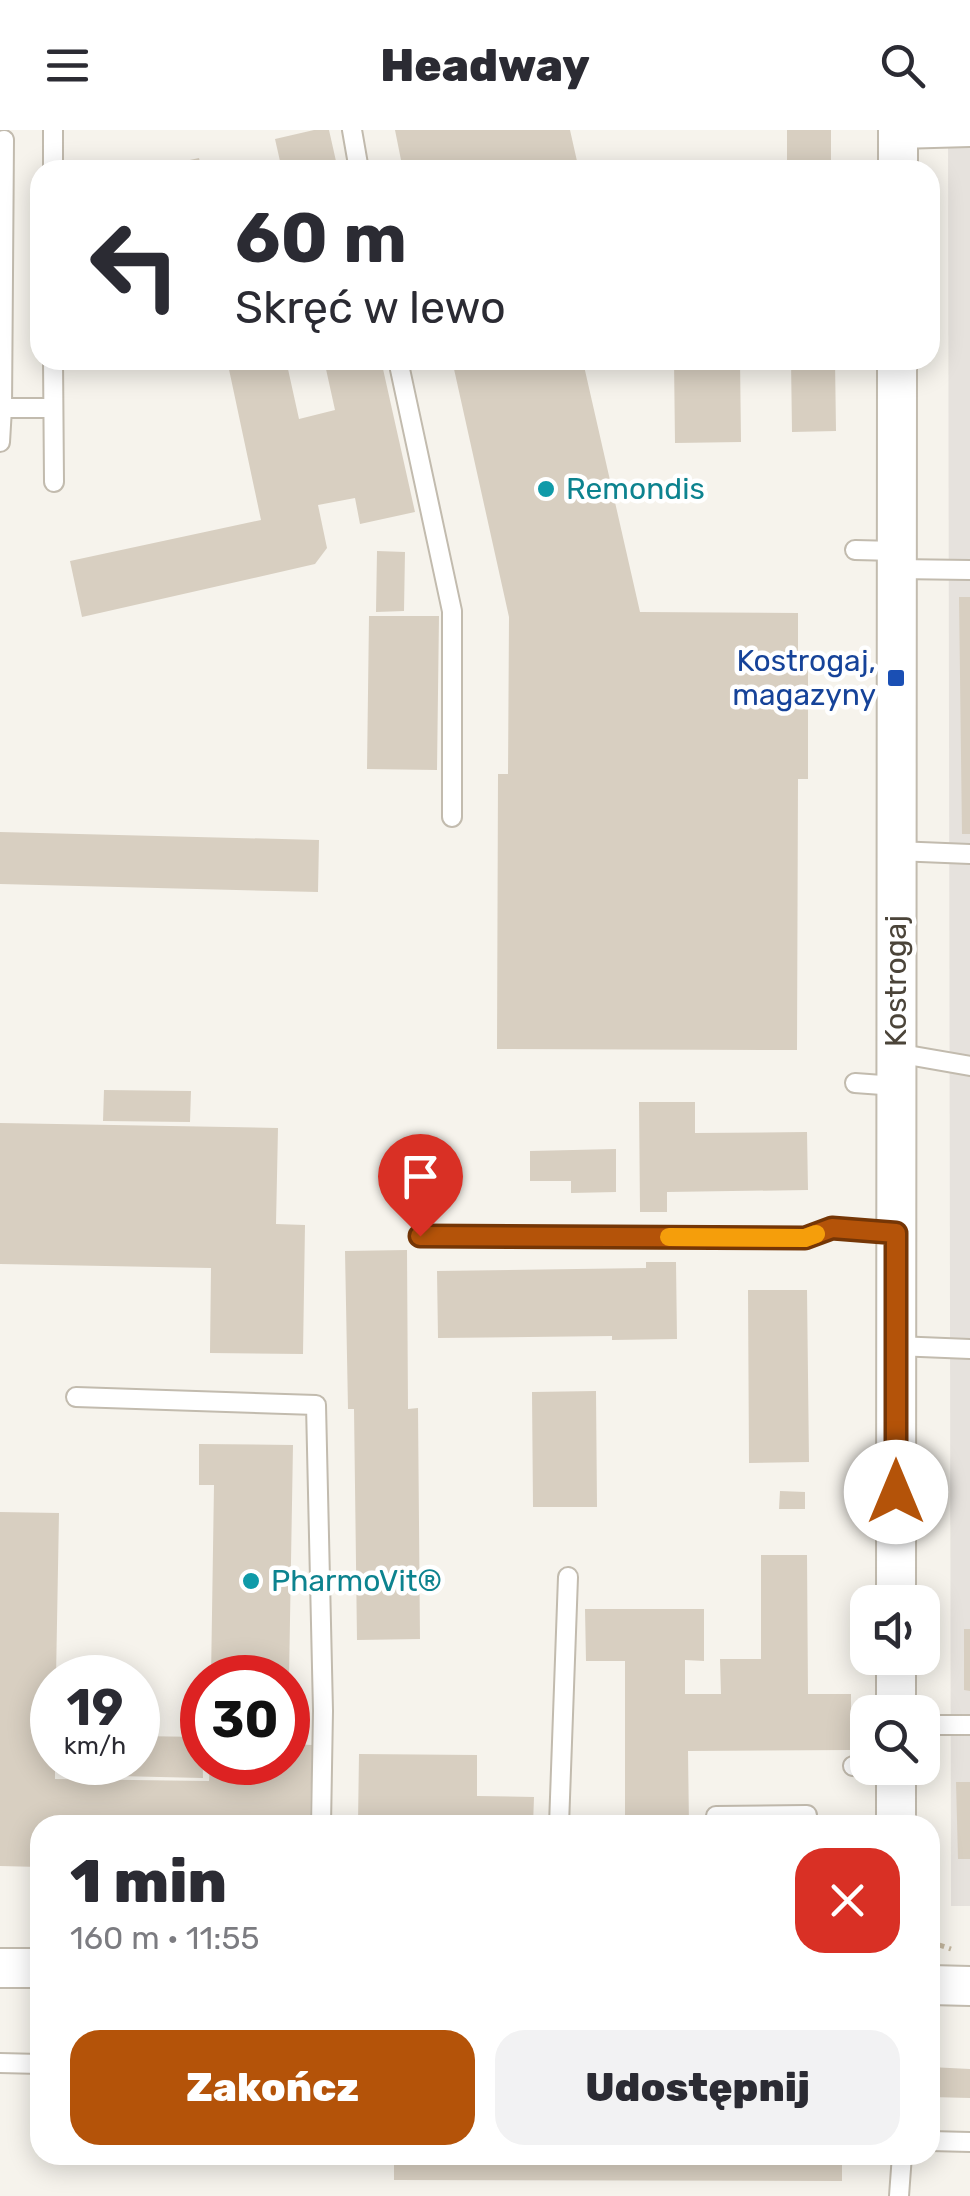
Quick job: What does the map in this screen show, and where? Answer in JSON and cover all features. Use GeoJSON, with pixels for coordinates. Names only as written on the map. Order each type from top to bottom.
{"type":"FeatureCollection","features":[{"type":"Feature","properties":{"kind":"street","name":"Kostrogaj"},"geometry":{"type":"LineString","coordinates":[[896,1585],[897,370]]}},
{"type":"Feature","properties":{"kind":"street"},"geometry":{"type":"LineString","coordinates":[[896,1785],[896,1815]]}},
{"type":"Feature","properties":{"kind":"street"},"geometry":{"type":"LineString","coordinates":[[0,1968],[30,1968]]}},
{"type":"Feature","properties":{"kind":"street"},"geometry":{"type":"LineString","coordinates":[[940,1985],[970,1986]]}},
{"type":"Feature","properties":{"kind":"lane"},"geometry":{"type":"LineString","coordinates":[[54,130],[54,160]]}},
{"type":"Feature","properties":{"kind":"lane"},"geometry":{"type":"LineString","coordinates":[[352,130],[358,160]]}},
{"type":"Feature","properties":{"kind":"lane"},"geometry":{"type":"LineString","coordinates":[[898,146],[970,137]]}},
{"type":"Feature","properties":{"kind":"lane"},"geometry":{"type":"LineString","coordinates":[[0,141],[4,140],[0,442]]}},
{"type":"Feature","properties":{"kind":"lane"},"geometry":{"type":"LineString","coordinates":[[53,370],[54,482]]}},
{"type":"Feature","properties":{"kind":"lane"},"geometry":{"type":"LineString","coordinates":[[400,370],[452,611],[452,817]]}},
{"type":"Feature","properties":{"kind":"lane"},"geometry":{"type":"LineString","coordinates":[[1,415],[53,408]]}},
{"type":"Feature","properties":{"kind":"lane"},"geometry":{"type":"LineString","coordinates":[[855,550],[970,570]]}},
{"type":"Feature","properties":{"kind":"lane"},"geometry":{"type":"LineString","coordinates":[[896,851],[970,854]]}},
{"type":"Feature","properties":{"kind":"lane"},"geometry":{"type":"LineString","coordinates":[[855,1083],[896,1070],[970,1066]]}},
{"type":"Feature","properties":{"kind":"lane"},"geometry":{"type":"LineString","coordinates":[[420,1236],[805,1238],[832,1228],[896,1233]]}},
{"type":"Feature","properties":{"kind":"lane"},"geometry":{"type":"LineString","coordinates":[[896,1346],[970,1349]]}},
{"type":"Feature","properties":{"kind":"lane"},"geometry":{"type":"LineString","coordinates":[[76,1397],[316,1405],[323,1711],[321,1815]]}},
{"type":"Feature","properties":{"kind":"lane"},"geometry":{"type":"LineString","coordinates":[[559,1815],[568,1577]]}},
{"type":"Feature","properties":{"kind":"lane"},"geometry":{"type":"LineString","coordinates":[[940,1726],[970,1725]]}},
{"type":"Feature","properties":{"kind":"lane"},"geometry":{"type":"LineString","coordinates":[[0,2063],[30,2064]]}},
{"type":"Feature","properties":{"kind":"lane"},"geometry":{"type":"LineString","coordinates":[[940,2141],[970,2142]]}},
{"type":"Feature","properties":{"kind":"lane"},"geometry":{"type":"LineString","coordinates":[[899,2196],[901,2165]]}},
{"type":"Feature","properties":{"kind":"shaded area"},"geometry":{"type":"Polygon","coordinates":[[[948,130],[970,130],[970,1906],[951,1906],[948,130]]]}},
{"type":"Feature","properties":{"kind":"building"},"geometry":{"type":"Polygon","coordinates":[[[329,130],[336,160],[280,160],[275,139],[329,130]]]}},
{"type":"Feature","properties":{"kind":"building"},"geometry":{"type":"Polygon","coordinates":[[[395,130],[570,130],[577,160],[401,160],[395,130]]]}},
{"type":"Feature","properties":{"kind":"building"},"geometry":{"type":"Polygon","coordinates":[[[787,130],[831,130],[831,160],[787,160],[787,130]]]}},
{"type":"Feature","properties":{"kind":"building"},"geometry":{"type":"Polygon","coordinates":[[[229,370],[288,370],[299,419],[335,410],[326,370],[383,370],[415,512],[360,524],[355,498],[318,505],[327,548],[315,564],[82,617],[70,561],[261,520],[229,370]]]}},
{"type":"Feature","properties":{"kind":"building"},"geometry":{"type":"Polygon","coordinates":[[[454,370],[585,370],[640,612],[798,613],[798,661],[808,661],[808,779],[798,779],[797,1050],[497,1049],[498,774],[508,774],[509,617],[454,370]]]}},
{"type":"Feature","properties":{"kind":"building"},"geometry":{"type":"Polygon","coordinates":[[[674,370],[740,370],[741,442],[675,443],[674,370]]]}},
{"type":"Feature","properties":{"kind":"building"},"geometry":{"type":"Polygon","coordinates":[[[791,370],[835,370],[836,431],[792,432],[791,370]]]}},
{"type":"Feature","properties":{"kind":"building"},"geometry":{"type":"Polygon","coordinates":[[[377,551],[405,552],[404,611],[376,612],[377,551]]]}},
{"type":"Feature","properties":{"kind":"building"},"geometry":{"type":"Polygon","coordinates":[[[959,597],[970,597],[970,834],[962,834],[959,597]]]}},
{"type":"Feature","properties":{"kind":"building"},"geometry":{"type":"Polygon","coordinates":[[[369,616],[439,616],[437,770],[367,769],[369,616]]]}},
{"type":"Feature","properties":{"kind":"building"},"geometry":{"type":"Polygon","coordinates":[[[0,832],[319,840],[318,892],[0,884],[0,832]]]}},
{"type":"Feature","properties":{"kind":"building"},"geometry":{"type":"Polygon","coordinates":[[[104,1090],[191,1091],[190,1122],[103,1121],[104,1090]]]}},
{"type":"Feature","properties":{"kind":"building"},"geometry":{"type":"Polygon","coordinates":[[[639,1102],[695,1102],[695,1133],[807,1132],[808,1190],[667,1192],[667,1212],[640,1212],[639,1102]]]}},
{"type":"Feature","properties":{"kind":"building"},"geometry":{"type":"Polygon","coordinates":[[[0,1123],[278,1128],[276,1224],[305,1225],[303,1354],[210,1353],[211,1268],[0,1264],[0,1123]]]}},
{"type":"Feature","properties":{"kind":"building"},"geometry":{"type":"Polygon","coordinates":[[[616,1149],[616,1192],[571,1193],[571,1181],[530,1181],[530,1151],[616,1149]]]}},
{"type":"Feature","properties":{"kind":"building"},"geometry":{"type":"Polygon","coordinates":[[[407,1250],[408,1409],[418,1408],[420,1639],[357,1640],[354,1409],[348,1409],[345,1251],[407,1250]]]}},
{"type":"Feature","properties":{"kind":"building"},"geometry":{"type":"Polygon","coordinates":[[[646,1262],[676,1262],[677,1339],[438,1338],[437,1271],[646,1268],[646,1262]]]}},
{"type":"Feature","properties":{"kind":"building"},"geometry":{"type":"Polygon","coordinates":[[[748,1290],[807,1290],[809,1462],[749,1463],[748,1290]]]}},
{"type":"Feature","properties":{"kind":"building"},"geometry":{"type":"Polygon","coordinates":[[[596,1391],[597,1507],[533,1507],[532,1392],[596,1391]]]}},
{"type":"Feature","properties":{"kind":"building","name":"PharmoVit®"},"geometry":{"type":"Polygon","coordinates":[[[199,1444],[293,1445],[289,1655],[211,1655],[214,1485],[199,1485],[199,1444]]]}},
{"type":"Feature","properties":{"kind":"building"},"geometry":{"type":"Polygon","coordinates":[[[780,1491],[805,1492],[805,1509],[779,1509],[780,1491]]]}},
{"type":"Feature","properties":{"kind":"building"},"geometry":{"type":"Polygon","coordinates":[[[0,1512],[59,1513],[56,1655],[30,1655],[30,1785],[160,1785],[160,1780],[180,1781],[180,1785],[310,1785],[312,1745],[310,1815],[30,1815],[30,1867],[0,1866],[0,1512]]]}},
{"type":"Feature","properties":{"kind":"building"},"geometry":{"type":"Polygon","coordinates":[[[761,1555],[807,1555],[808,1694],[851,1694],[850,1750],[688,1751],[689,1815],[625,1815],[625,1661],[586,1661],[585,1609],[704,1609],[704,1661],[685,1660],[685,1694],[721,1694],[720,1659],[761,1659],[761,1555]]]}},
{"type":"Feature","properties":{"kind":"building"},"geometry":{"type":"Polygon","coordinates":[[[964,1629],[970,1629],[970,1691],[964,1690],[964,1629]]]}},
{"type":"Feature","properties":{"kind":"building"},"geometry":{"type":"Polygon","coordinates":[[[160,1736],[180,1737],[180,1777],[160,1777],[160,1736]]]}},
{"type":"Feature","properties":{"kind":"building"},"geometry":{"type":"Polygon","coordinates":[[[359,1754],[477,1755],[477,1796],[534,1797],[533,1815],[358,1815],[359,1754]]]}},
{"type":"Feature","properties":{"kind":"building"},"geometry":{"type":"Polygon","coordinates":[[[956,1782],[970,1782],[970,1859],[958,1859],[956,1782]]]}},
{"type":"Feature","properties":{"kind":"building"},"geometry":{"type":"Polygon","coordinates":[[[940,2068],[970,2069],[970,2098],[940,2097],[940,2068]]]}},
{"type":"Feature","properties":{"kind":"building"},"geometry":{"type":"Polygon","coordinates":[[[394,2165],[842,2165],[842,2181],[394,2180],[394,2165]]]}},
{"type":"Feature","properties":{"kind":"slow traffic"},"geometry":{"type":"LineString","coordinates":[[669,1237],[805,1238],[816,1234]]}},
{"type":"Feature","properties":{"kind":"place","name":"Remondis"},"geometry":{"type":"Point","coordinates":[546,489]}},
{"type":"Feature","properties":{"kind":"place","name":"Kostrogaj, magazyny"},"geometry":{"type":"Point","coordinates":[896,678]}},
{"type":"Feature","properties":{"kind":"place","name":"PharmoVit®"},"geometry":{"type":"Point","coordinates":[251,1581]}},
{"type":"Feature","properties":{"kind":"route"},"geometry":{"type":"LineString","coordinates":[[420,1236],[805,1238],[832,1228],[896,1233],[896,1492]]}}]}
